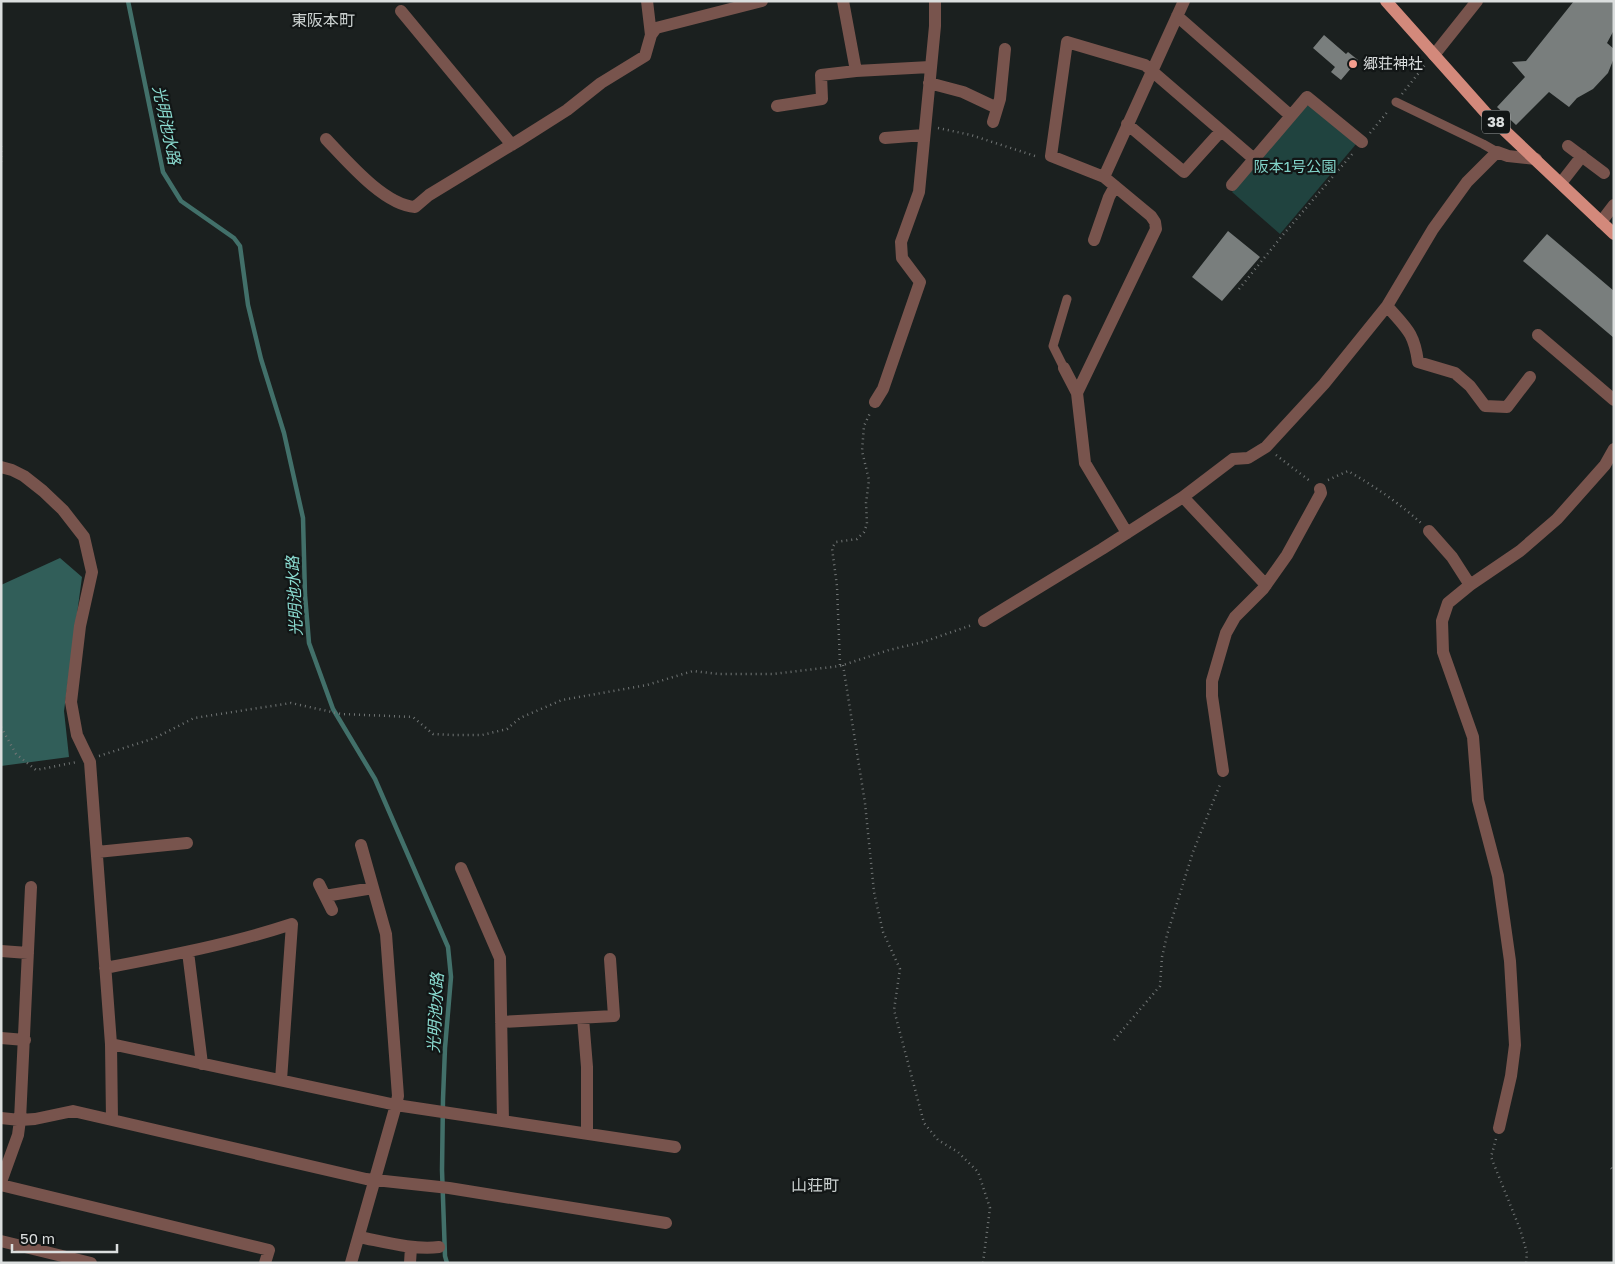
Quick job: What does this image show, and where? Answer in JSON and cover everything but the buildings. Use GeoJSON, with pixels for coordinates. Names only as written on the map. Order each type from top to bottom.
{"type":"FeatureCollection","features":[{"type":"Feature","properties":{"kind":"main road","name":"38"},"geometry":{"type":"LineString","coordinates":[[1386,1],[1485,112],[1614,234]]}},
{"type":"Feature","properties":{"kind":"street"},"geometry":{"type":"LineString","coordinates":[[647,1],[651,35]]}},
{"type":"Feature","properties":{"kind":"street"},"geometry":{"type":"LineString","coordinates":[[326,139],[368,182],[405,206],[415,207],[429,195],[567,110],[601,83],[645,56],[651,35],[656,28],[762,1]]}},
{"type":"Feature","properties":{"kind":"street"},"geometry":{"type":"LineString","coordinates":[[844,1],[856,71]]}},
{"type":"Feature","properties":{"kind":"street"},"geometry":{"type":"LineString","coordinates":[[875,402],[883,389],[920,282],[902,258],[901,242],[919,192],[935,1]]}},
{"type":"Feature","properties":{"kind":"street"},"geometry":{"type":"LineString","coordinates":[[1104,177],[1184,1]]}},
{"type":"Feature","properties":{"kind":"street"},"geometry":{"type":"LineString","coordinates":[[1434,54],[1477,1]]}},
{"type":"Feature","properties":{"kind":"street"},"geometry":{"type":"LineString","coordinates":[[402,11],[512,145]]}},
{"type":"Feature","properties":{"kind":"street"},"geometry":{"type":"LineString","coordinates":[[1176,16],[1291,116]]}},
{"type":"Feature","properties":{"kind":"street"},"geometry":{"type":"LineString","coordinates":[[1077,393],[1156,228],[1151,216],[1104,177],[1050,156],[1067,42],[1145,65],[1254,159]]}},
{"type":"Feature","properties":{"kind":"street"},"geometry":{"type":"LineString","coordinates":[[993,122],[1000,99],[1005,49]]}},
{"type":"Feature","properties":{"kind":"street"},"geometry":{"type":"LineString","coordinates":[[777,106],[822,99],[821,75],[930,66]]}},
{"type":"Feature","properties":{"kind":"street"},"geometry":{"type":"LineString","coordinates":[[929,83],[963,92],[997,108]]}},
{"type":"Feature","properties":{"kind":"street"},"geometry":{"type":"LineString","coordinates":[[1232,184],[1307,97],[1362,142]]}},
{"type":"Feature","properties":{"kind":"street"},"geometry":{"type":"LineString","coordinates":[[1127,124],[1184,172],[1221,131]]}},
{"type":"Feature","properties":{"kind":"street"},"geometry":{"type":"LineString","coordinates":[[885,138],[924,130]]}},
{"type":"Feature","properties":{"kind":"street"},"geometry":{"type":"LineString","coordinates":[[1568,146],[1604,173]]}},
{"type":"Feature","properties":{"kind":"street"},"geometry":{"type":"LineString","coordinates":[[984,621],[1184,497],[1233,459],[1248,458],[1266,447],[1324,384],[1387,306],[1433,229],[1467,182],[1497,152],[1508,156],[1536,159]]}},
{"type":"Feature","properties":{"kind":"street"},"geometry":{"type":"LineString","coordinates":[[1561,184],[1582,156]]}},
{"type":"Feature","properties":{"kind":"street"},"geometry":{"type":"LineString","coordinates":[[1094,240],[1109,197],[1115,186]]}},
{"type":"Feature","properties":{"kind":"street"},"geometry":{"type":"LineString","coordinates":[[1602,222],[1614,205]]}},
{"type":"Feature","properties":{"kind":"street"},"geometry":{"type":"LineString","coordinates":[[1387,306],[1410,332],[1416,343],[1418,362],[1455,373],[1470,386],[1485,406],[1506,408],[1530,377]]}},
{"type":"Feature","properties":{"kind":"street"},"geometry":{"type":"LineString","coordinates":[[1538,335],[1614,400]]}},
{"type":"Feature","properties":{"kind":"street"},"geometry":{"type":"LineString","coordinates":[[1064,368],[1077,393],[1085,463],[1127,533]]}},
{"type":"Feature","properties":{"kind":"street"},"geometry":{"type":"LineString","coordinates":[[1499,1128],[1511,1076],[1514,1046],[1510,961],[1498,876],[1478,800],[1473,737],[1443,652],[1442,621],[1448,604],[1470,585],[1520,551],[1557,519],[1605,465],[1614,449]]}},
{"type":"Feature","properties":{"kind":"street"},"geometry":{"type":"LineString","coordinates":[[1,467],[24,476],[64,510],[84,537],[92,572],[80,626],[71,702],[77,735],[90,762],[111,1044],[112,1120]]}},
{"type":"Feature","properties":{"kind":"street"},"geometry":{"type":"LineString","coordinates":[[1223,771],[1212,696],[1212,681],[1226,634],[1234,617],[1266,585],[1288,555],[1321,493],[1320,489]]}},
{"type":"Feature","properties":{"kind":"street"},"geometry":{"type":"LineString","coordinates":[[1184,497],[1266,585]]}},
{"type":"Feature","properties":{"kind":"street"},"geometry":{"type":"LineString","coordinates":[[1430,531],[1452,557],[1470,585]]}},
{"type":"Feature","properties":{"kind":"street"},"geometry":{"type":"LineString","coordinates":[[97,852],[187,843]]}},
{"type":"Feature","properties":{"kind":"street"},"geometry":{"type":"LineString","coordinates":[[351,1263],[360,1238],[398,1096],[386,934],[361,845]]}},
{"type":"Feature","properties":{"kind":"street"},"geometry":{"type":"LineString","coordinates":[[461,868],[500,958],[503,1121]]}},
{"type":"Feature","properties":{"kind":"street"},"geometry":{"type":"LineString","coordinates":[[319,884],[332,910]]}},
{"type":"Feature","properties":{"kind":"street"},"geometry":{"type":"LineString","coordinates":[[31,887],[20,1120],[18,1135],[1,1184],[270,1250],[265,1263]]}},
{"type":"Feature","properties":{"kind":"street"},"geometry":{"type":"LineString","coordinates":[[325,896],[372,888]]}},
{"type":"Feature","properties":{"kind":"street"},"geometry":{"type":"LineString","coordinates":[[105,968],[188,952],[292,924],[281,1080]]}},
{"type":"Feature","properties":{"kind":"street"},"geometry":{"type":"LineString","coordinates":[[1,951],[28,953]]}},
{"type":"Feature","properties":{"kind":"street"},"geometry":{"type":"LineString","coordinates":[[188,952],[202,1064]]}},
{"type":"Feature","properties":{"kind":"street"},"geometry":{"type":"LineString","coordinates":[[501,1022],[614,1016],[610,959]]}},
{"type":"Feature","properties":{"kind":"street"},"geometry":{"type":"LineString","coordinates":[[583,1018],[587,1067],[587,1134]]}},
{"type":"Feature","properties":{"kind":"street"},"geometry":{"type":"LineString","coordinates":[[1,1038],[25,1040]]}},
{"type":"Feature","properties":{"kind":"street"},"geometry":{"type":"LineString","coordinates":[[111,1044],[396,1105],[675,1147]]}},
{"type":"Feature","properties":{"kind":"street"},"geometry":{"type":"LineString","coordinates":[[1,1118],[20,1120],[73,1111],[376,1180],[443,1187],[666,1223]]}},
{"type":"Feature","properties":{"kind":"street"},"geometry":{"type":"LineString","coordinates":[[360,1238],[411,1246],[440,1247]]}},
{"type":"Feature","properties":{"kind":"street"},"geometry":{"type":"LineString","coordinates":[[1,1241],[91,1263]]}},
{"type":"Feature","properties":{"kind":"street"},"geometry":{"type":"LineString","coordinates":[[410,1263],[411,1246]]}},
{"type":"Feature","properties":{"kind":"lane"},"geometry":{"type":"LineString","coordinates":[[1396,102],[1497,152]]}},
{"type":"Feature","properties":{"kind":"lane"},"geometry":{"type":"LineString","coordinates":[[1064,368],[1053,346],[1067,299]]}},
{"type":"Feature","properties":{"kind":"path"},"geometry":{"type":"LineString","coordinates":[[1240,290],[1282,236],[1396,102],[1434,54]]}},
{"type":"Feature","properties":{"kind":"path"},"geometry":{"type":"LineString","coordinates":[[924,130],[971,135],[1045,159],[1050,156]]}},
{"type":"Feature","properties":{"kind":"path"},"geometry":{"type":"LineString","coordinates":[[1,146],[1,164]]}},
{"type":"Feature","properties":{"kind":"path"},"geometry":{"type":"LineString","coordinates":[[875,402],[864,426],[862,451],[869,480],[867,524],[864,532],[857,539],[836,542],[832,548],[838,586],[841,665],[865,803],[874,892],[883,932],[900,969],[894,1010],[924,1123],[938,1140],[958,1152],[978,1172],[990,1208],[983,1263]]}},
{"type":"Feature","properties":{"kind":"path"},"geometry":{"type":"LineString","coordinates":[[1266,447],[1320,489],[1325,481],[1348,471],[1408,511],[1430,531]]}},
{"type":"Feature","properties":{"kind":"path"},"geometry":{"type":"LineString","coordinates":[[1,727],[16,754],[36,770],[88,759],[154,738],[194,718],[291,703],[341,714],[413,718],[433,734],[451,736],[482,735],[507,729],[520,718],[562,700],[647,685],[693,671],[719,674],[772,674],[841,665],[923,642],[984,621]]}},
{"type":"Feature","properties":{"kind":"path"},"geometry":{"type":"LineString","coordinates":[[1114,1040],[1160,986],[1162,957],[1167,935],[1193,852],[1205,824],[1216,790],[1222,779],[1223,771]]}},
{"type":"Feature","properties":{"kind":"path"},"geometry":{"type":"LineString","coordinates":[[1499,1128],[1491,1157],[1520,1229],[1527,1253],[1526,1263]]}},
{"type":"Feature","properties":{"kind":"green space","name":"阪本1号公園"},"geometry":{"type":"Polygon","coordinates":[[[1311,105],[1357,143],[1280,234],[1232,192],[1305,106],[1311,105]]]}},
{"type":"Feature","properties":{"kind":"shaded area"},"geometry":{"type":"Polygon","coordinates":[[[60,558],[82,577],[64,711],[69,757],[1,766],[1,585],[60,558]]]}},
{"type":"Feature","properties":{"kind":"waterway","name":"光明池水路"},"geometry":{"type":"LineString","coordinates":[[128,1],[163,172],[181,201],[234,238],[240,246],[248,305],[261,359],[284,433],[303,518],[305,595],[309,643],[333,709],[375,779],[448,947],[451,977],[445,1048],[442,1170],[445,1256],[447,1263]]}},
{"type":"Feature","properties":{"kind":"place","name":"郷荘神社"},"geometry":{"type":"Point","coordinates":[1353,64]}},
{"type":"Feature","properties":{"kind":"district","name":"東阪本町"},"geometry":{"type":"Point","coordinates":[323,20]}},
{"type":"Feature","properties":{"kind":"district","name":"山荘町"},"geometry":{"type":"Point","coordinates":[815,1185]}}]}
